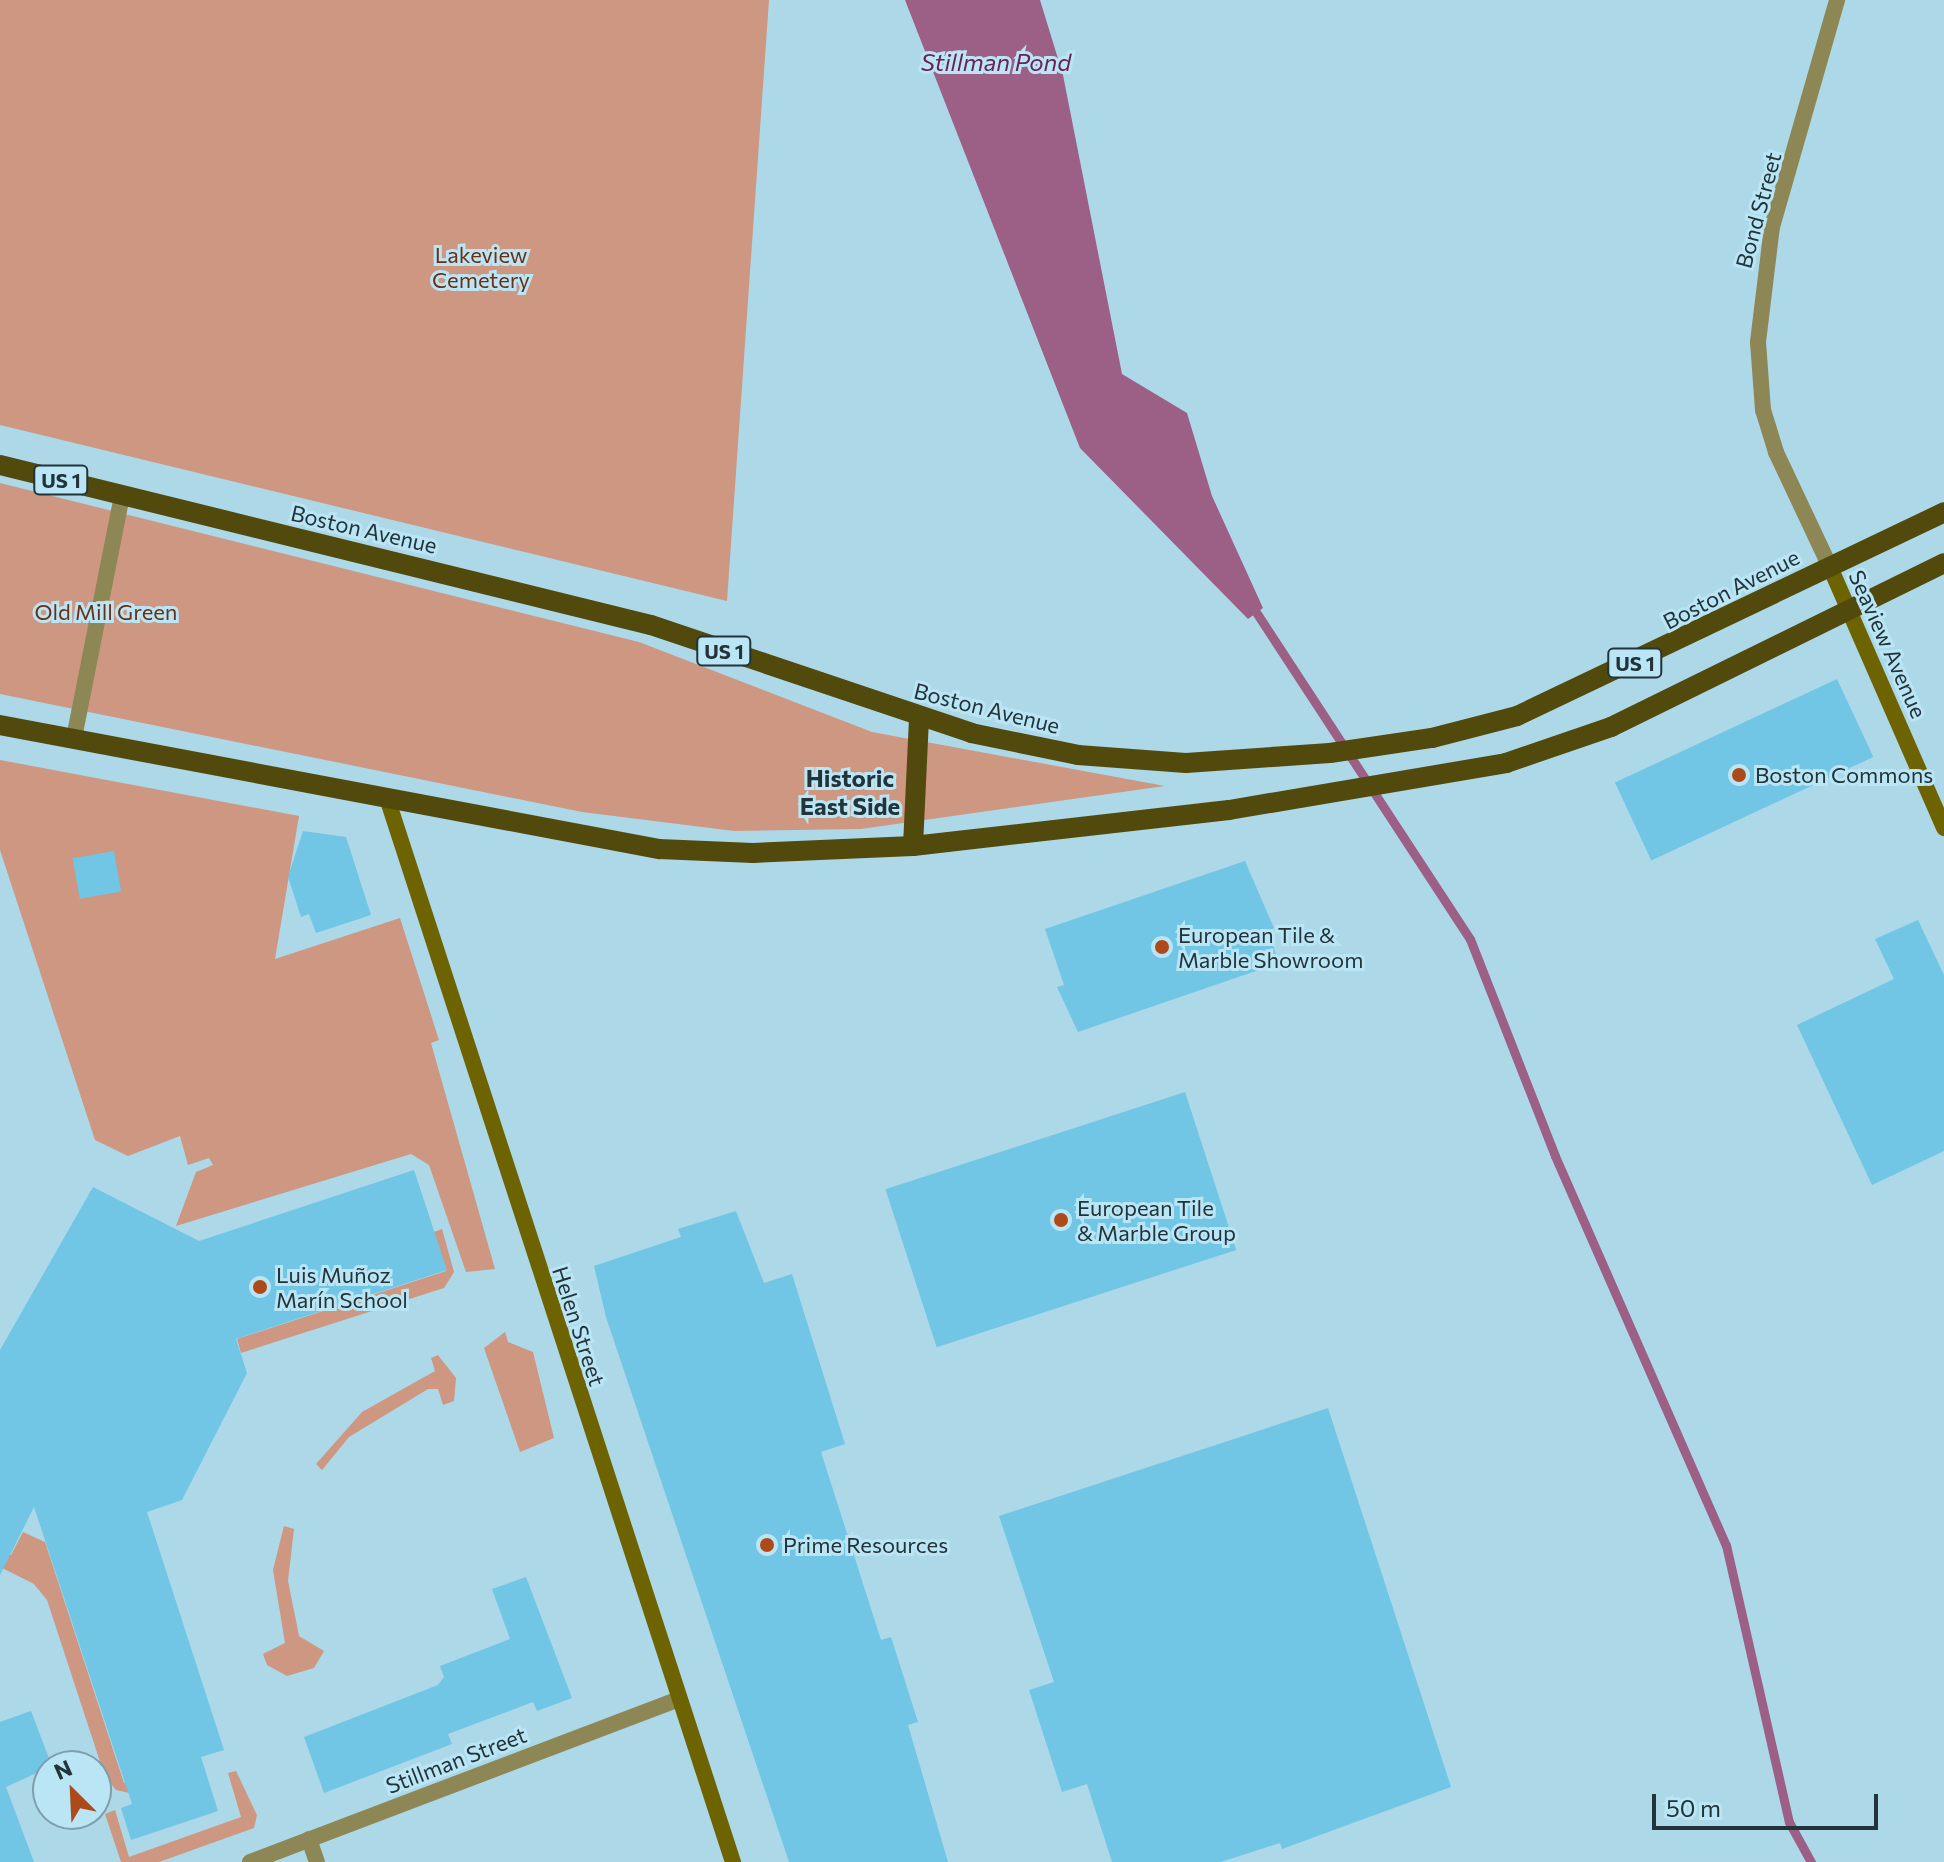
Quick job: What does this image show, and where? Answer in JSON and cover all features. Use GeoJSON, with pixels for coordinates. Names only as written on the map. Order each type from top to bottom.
{"type":"FeatureCollection","features":[{"type":"Feature","properties":{"kind":"main road","name":"Boston Avenue"},"geometry":{"type":"LineString","coordinates":[[0,465],[651,625],[919,717],[1027,747],[1134,761],[1330,753],[1432,738],[1568,696],[1944,512]]}},
{"type":"Feature","properties":{"kind":"main road","name":"US 1"},"geometry":{"type":"LineString","coordinates":[[0,725],[388,801],[659,849],[753,853],[913,846],[1354,791],[1455,775],[1611,727],[1944,563]]}},
{"type":"Feature","properties":{"kind":"main road"},"geometry":{"type":"LineString","coordinates":[[913,846],[919,717]]}},
{"type":"Feature","properties":{"kind":"street","name":"Bond Street"},"geometry":{"type":"LineString","coordinates":[[1830,567],[1776,452],[1763,410],[1758,342],[1772,227],[1837,0]]}},
{"type":"Feature","properties":{"kind":"street"},"geometry":{"type":"LineString","coordinates":[[74,738],[122,496]]}},
{"type":"Feature","properties":{"kind":"street","name":"Seaview Avenue"},"geometry":{"type":"LineString","coordinates":[[1830,567],[1852,610],[1944,828]]}},
{"type":"Feature","properties":{"kind":"street","name":"Helen Street"},"geometry":{"type":"LineString","coordinates":[[388,801],[733,1862]]}},
{"type":"Feature","properties":{"kind":"street","name":"Stillman Street"},"geometry":{"type":"LineString","coordinates":[[250,1862],[679,1699]]}},
{"type":"Feature","properties":{"kind":"street"},"geometry":{"type":"LineString","coordinates":[[309,1839],[317,1862]]}},
{"type":"Feature","properties":{"kind":"green space","name":"Lakeview Cemetery"},"geometry":{"type":"Polygon","coordinates":[[[0,0],[769,0],[727,601],[0,425],[0,0]]]}},
{"type":"Feature","properties":{"kind":"green space","name":"Old Mill Green"},"geometry":{"type":"Polygon","coordinates":[[[0,483],[639,642],[872,732],[1165,786],[861,829],[734,831],[582,812],[0,694],[0,483]]]}},
{"type":"Feature","properties":{"kind":"green space"},"geometry":{"type":"Polygon","coordinates":[[[0,760],[299,816],[275,959],[400,918],[439,1040],[431,1043],[495,1269],[466,1272],[429,1165],[411,1154],[176,1226],[196,1172],[213,1165],[209,1158],[188,1165],[180,1136],[128,1156],[95,1140],[0,850],[0,760]]]}},
{"type":"Feature","properties":{"kind":"green space"},"geometry":{"type":"Polygon","coordinates":[[[442,1229],[454,1272],[444,1288],[241,1353],[237,1339],[446,1271],[434,1232],[442,1229]]]}},
{"type":"Feature","properties":{"kind":"green space"},"geometry":{"type":"Polygon","coordinates":[[[505,1332],[508,1342],[533,1352],[554,1438],[520,1452],[484,1348],[505,1332]]]}},
{"type":"Feature","properties":{"kind":"green space"},"geometry":{"type":"Polygon","coordinates":[[[438,1355],[456,1378],[454,1401],[443,1405],[438,1389],[428,1389],[349,1437],[322,1470],[316,1464],[362,1412],[435,1371],[431,1358],[438,1355]]]}},
{"type":"Feature","properties":{"kind":"green space"},"geometry":{"type":"Polygon","coordinates":[[[284,1526],[294,1529],[288,1581],[299,1636],[324,1651],[314,1668],[287,1676],[267,1665],[263,1654],[285,1643],[273,1570],[284,1526]]]}},
{"type":"Feature","properties":{"kind":"green space"},"geometry":{"type":"Polygon","coordinates":[[[23,1532],[45,1542],[124,1783],[164,1770],[134,1794],[116,1790],[112,1785],[112,1750],[96,1750],[47,1600],[34,1584],[0,1567],[0,1550],[11,1555],[23,1532]]]}},
{"type":"Feature","properties":{"kind":"green space"},"geometry":{"type":"Polygon","coordinates":[[[236,1771],[257,1815],[254,1828],[159,1862],[121,1862],[110,1830],[112,1811],[115,1810],[129,1857],[241,1817],[228,1773],[236,1771]]]}},
{"type":"Feature","properties":{"kind":"water","name":"Stillman Pond"},"geometry":{"type":"Polygon","coordinates":[[[905,0],[1040,0],[1063,75],[1122,374],[1187,413],[1212,496],[1263,608],[1248,619],[1080,448],[905,0]]]}},
{"type":"Feature","properties":{"kind":"building","name":"Boston Commons"},"geometry":{"type":"Polygon","coordinates":[[[1837,679],[1873,757],[1651,860],[1615,783],[1837,679]]]}},
{"type":"Feature","properties":{"kind":"building"},"geometry":{"type":"Polygon","coordinates":[[[303,831],[346,837],[371,915],[316,933],[309,914],[301,917],[288,877],[303,831]]]}},
{"type":"Feature","properties":{"kind":"building"},"geometry":{"type":"Polygon","coordinates":[[[114,851],[121,891],[80,899],[73,858],[114,851]]]}},
{"type":"Feature","properties":{"kind":"building","name":"European Tile & Marble Showroom"},"geometry":{"type":"Polygon","coordinates":[[[1245,861],[1274,928],[1268,931],[1279,963],[1078,1032],[1057,987],[1064,985],[1045,929],[1245,861]]]}},
{"type":"Feature","properties":{"kind":"building"},"geometry":{"type":"Polygon","coordinates":[[[1918,920],[1944,975],[1944,1151],[1872,1185],[1797,1025],[1894,979],[1875,939],[1918,920]]]}},
{"type":"Feature","properties":{"kind":"building","name":"European Tile & Marble Group"},"geometry":{"type":"Polygon","coordinates":[[[1185,1092],[1236,1250],[937,1347],[885,1189],[1185,1092]]]}},
{"type":"Feature","properties":{"kind":"building"},"geometry":{"type":"Polygon","coordinates":[[[414,1170],[447,1270],[236,1339],[247,1373],[182,1500],[147,1512],[224,1750],[201,1757],[218,1811],[131,1840],[121,1808],[132,1804],[34,1507],[0,1575],[0,1350],[93,1187],[199,1241],[414,1170]]]}},
{"type":"Feature","properties":{"kind":"building","name":"Prime Resources"},"geometry":{"type":"Polygon","coordinates":[[[736,1211],[764,1283],[792,1274],[845,1444],[821,1452],[881,1640],[891,1637],[918,1722],[908,1725],[948,1862],[789,1862],[606,1317],[594,1266],[681,1237],[678,1229],[736,1211]]]}},
{"type":"Feature","properties":{"kind":"building"},"geometry":{"type":"Polygon","coordinates":[[[1328,1408],[1451,1787],[1282,1849],[1280,1843],[1221,1862],[1112,1862],[1087,1784],[1062,1792],[1029,1690],[1054,1682],[999,1516],[1328,1408]]]}},
{"type":"Feature","properties":{"kind":"building"},"geometry":{"type":"Polygon","coordinates":[[[526,1577],[572,1698],[537,1711],[533,1702],[448,1734],[452,1744],[324,1793],[304,1737],[438,1685],[444,1677],[440,1666],[510,1639],[492,1589],[526,1577]]]}},
{"type":"Feature","properties":{"kind":"building"},"geometry":{"type":"Polygon","coordinates":[[[31,1711],[46,1750],[32,1750],[32,1775],[6,1787],[34,1862],[0,1862],[0,1722],[31,1711]]]}},
{"type":"Feature","properties":{"kind":"waterway"},"geometry":{"type":"LineString","coordinates":[[1252,606],[1470,939],[1555,1156],[1726,1545],[1789,1822],[1811,1862]]}},
{"type":"Feature","properties":{"kind":"place","name":"Boston Commons"},"geometry":{"type":"Point","coordinates":[1739,775]}},
{"type":"Feature","properties":{"kind":"place","name":"European Tile & Marble Showroom"},"geometry":{"type":"Point","coordinates":[1162,947]}},
{"type":"Feature","properties":{"kind":"place","name":"European Tile & Marble Group"},"geometry":{"type":"Point","coordinates":[1061,1220]}},
{"type":"Feature","properties":{"kind":"place","name":"Luis Muñoz Marín School"},"geometry":{"type":"Point","coordinates":[260,1287]}},
{"type":"Feature","properties":{"kind":"place","name":"Prime Resources"},"geometry":{"type":"Point","coordinates":[767,1545]}},
{"type":"Feature","properties":{"kind":"district","name":"Historic East Side"},"geometry":{"type":"Point","coordinates":[850,792]}}]}
